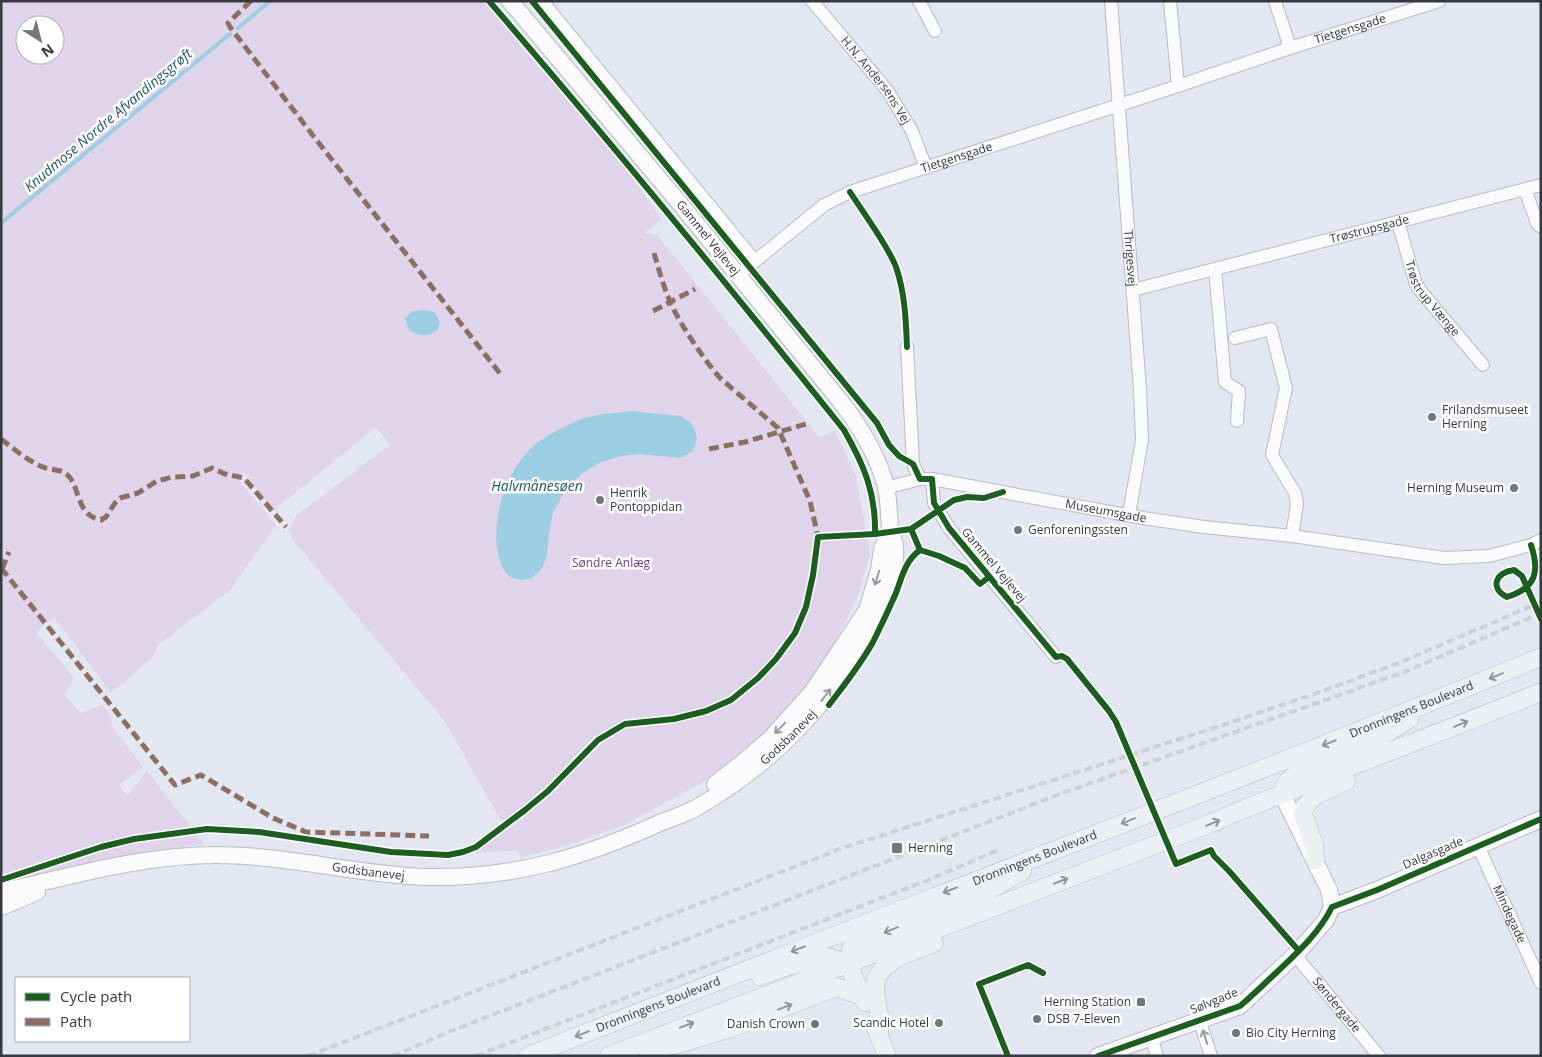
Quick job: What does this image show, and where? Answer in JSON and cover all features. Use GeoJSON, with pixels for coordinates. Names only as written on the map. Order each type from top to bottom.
{"type":"FeatureCollection","features":[{"type":"Feature","properties":{"kind":"main road","name":"Dronningens Boulevard"},"geometry":{"type":"LineString","coordinates":[[528,1056],[1541,657]]}},
{"type":"Feature","properties":{"kind":"main road"},"geometry":{"type":"LineString","coordinates":[[615,1054],[1209,824],[1541,692]]}},
{"type":"Feature","properties":{"kind":"main road"},"geometry":{"type":"LineString","coordinates":[[1282,794],[1289,778],[1300,771],[1374,742],[1438,699]]}},
{"type":"Feature","properties":{"kind":"main road"},"geometry":{"type":"LineString","coordinates":[[1315,860],[1314,844],[1303,815],[1305,806],[1316,796],[1334,786],[1407,757],[1428,737]]}},
{"type":"Feature","properties":{"kind":"main road"},"geometry":{"type":"LineString","coordinates":[[1252,772],[1272,780],[1282,794]]}},
{"type":"Feature","properties":{"kind":"main road"},"geometry":{"type":"LineString","coordinates":[[887,1056],[848,964],[852,946],[988,892],[1060,848]]}},
{"type":"Feature","properties":{"kind":"main road"},"geometry":{"type":"LineString","coordinates":[[879,1035],[875,991],[876,980],[884,966],[900,957],[991,919],[1015,898]]}},
{"type":"Feature","properties":{"kind":"main road"},"geometry":{"type":"LineString","coordinates":[[732,975],[755,978],[788,966],[828,957],[848,964]]}},
{"type":"Feature","properties":{"kind":"main road"},"geometry":{"type":"LineString","coordinates":[[615,1054],[675,1045],[731,1028],[836,987],[862,996]]}},
{"type":"Feature","properties":{"kind":"street","name":"Gammel Vejlevej"},"geometry":{"type":"LineString","coordinates":[[510,1],[682,206],[841,402],[862,430],[875,455],[886,488]]}},
{"type":"Feature","properties":{"kind":"street"},"geometry":{"type":"LineString","coordinates":[[542,1],[755,261]]}},
{"type":"Feature","properties":{"kind":"street"},"geometry":{"type":"LineString","coordinates":[[920,1],[935,31]]}},
{"type":"Feature","properties":{"kind":"street","name":"Thrigesvej"},"geometry":{"type":"LineString","coordinates":[[1111,1],[1133,290],[1142,440],[1129,514]]}},
{"type":"Feature","properties":{"kind":"street"},"geometry":{"type":"LineString","coordinates":[[1170,1],[1178,86]]}},
{"type":"Feature","properties":{"kind":"street"},"geometry":{"type":"LineString","coordinates":[[1275,1],[1290,48]]}},
{"type":"Feature","properties":{"kind":"street","name":"Tietgensgade"},"geometry":{"type":"LineString","coordinates":[[738,275],[824,205],[850,192],[1439,1]]}},
{"type":"Feature","properties":{"kind":"street","name":"H.N. Andersens Vej"},"geometry":{"type":"LineString","coordinates":[[817,3],[887,90],[912,131],[926,168]]}},
{"type":"Feature","properties":{"kind":"street","name":"Trøstrupsgade"},"geometry":{"type":"LineString","coordinates":[[1133,290],[1541,185]]}},
{"type":"Feature","properties":{"kind":"street"},"geometry":{"type":"LineString","coordinates":[[1525,189],[1537,223],[1541,227]]}},
{"type":"Feature","properties":{"kind":"street","name":"Trøstrup Vænge"},"geometry":{"type":"LineString","coordinates":[[1398,222],[1419,289],[1483,365]]}},
{"type":"Feature","properties":{"kind":"street"},"geometry":{"type":"LineString","coordinates":[[1214,269],[1225,382],[1238,391],[1237,421]]}},
{"type":"Feature","properties":{"kind":"street"},"geometry":{"type":"LineString","coordinates":[[1235,338],[1271,329],[1286,388],[1272,455],[1295,492],[1297,504],[1292,536]]}},
{"type":"Feature","properties":{"kind":"street"},"geometry":{"type":"LineString","coordinates":[[907,347],[912,464],[926,479]]}},
{"type":"Feature","properties":{"kind":"street","name":"Gammel Vejlevej"},"geometry":{"type":"LineString","coordinates":[[926,479],[934,503],[949,528],[1056,657]]}},
{"type":"Feature","properties":{"kind":"street","name":"Museumsgade"},"geometry":{"type":"LineString","coordinates":[[886,488],[926,479],[1204,527],[1292,536],[1444,558],[1489,556],[1531,545],[1541,540]]}},
{"type":"Feature","properties":{"kind":"street","name":"Godsbanevej"},"geometry":{"type":"LineString","coordinates":[[1,892],[124,864],[170,857],[216,855],[263,857],[376,872],[424,876],[458,877],[496,873],[537,867],[575,856],[621,841],[666,821],[742,763],[771,738],[813,691],[867,610],[879,570],[882,549],[890,532],[886,488]]}},
{"type":"Feature","properties":{"kind":"street"},"geometry":{"type":"LineString","coordinates":[[1282,794],[1329,890],[1332,907]]}},
{"type":"Feature","properties":{"kind":"street","name":"Dalgasgade"},"geometry":{"type":"LineString","coordinates":[[1332,907],[1377,890],[1541,819]]}},
{"type":"Feature","properties":{"kind":"street","name":"Mindegade"},"geometry":{"type":"LineString","coordinates":[[1478,846],[1536,963],[1541,983]]}},
{"type":"Feature","properties":{"kind":"street","name":"Godsbanevej"},"geometry":{"type":"LineString","coordinates":[[1,908],[66,878]]}},
{"type":"Feature","properties":{"kind":"street","name":"Sølvgade"},"geometry":{"type":"LineString","coordinates":[[1098,1056],[1240,1006],[1295,955],[1326,920],[1332,907]]}},
{"type":"Feature","properties":{"kind":"street","name":"Søndergade"},"geometry":{"type":"LineString","coordinates":[[1295,955],[1379,1056]]}},
{"type":"Feature","properties":{"kind":"street"},"geometry":{"type":"LineString","coordinates":[[1199,1019],[1211,1056]]}},
{"type":"Feature","properties":{"kind":"street"},"geometry":{"type":"LineString","coordinates":[[1151,1037],[1157,1056]]}},
{"type":"Feature","properties":{"kind":"green space","name":"Søndre Anlæg"},"geometry":{"type":"Polygon","coordinates":[[[1,1],[488,1],[632,177],[661,218],[645,233],[657,235],[819,437],[835,431],[856,476],[870,555],[858,596],[828,655],[792,705],[750,746],[702,783],[624,825],[566,846],[521,857],[517,850],[474,853],[505,828],[444,720],[292,539],[289,530],[296,516],[390,445],[376,427],[274,510],[243,472],[236,477],[276,525],[230,590],[158,645],[151,659],[111,693],[54,617],[36,632],[74,678],[64,695],[81,713],[102,705],[110,713],[112,726],[143,767],[119,785],[127,796],[147,771],[204,844],[132,854],[1,890],[1,1]]]}},
{"type":"Feature","properties":{"kind":"water"},"geometry":{"type":"Polygon","coordinates":[[[424,310],[434,312],[440,322],[438,330],[424,335],[409,330],[405,318],[413,311],[424,310]]]}},
{"type":"Feature","properties":{"kind":"water","name":"Halvmånesøen"},"geometry":{"type":"Polygon","coordinates":[[[631,411],[680,416],[690,422],[695,430],[697,439],[693,451],[681,458],[639,454],[621,456],[599,463],[581,474],[565,491],[553,512],[547,555],[542,568],[529,579],[519,580],[510,576],[500,561],[496,529],[506,486],[520,461],[535,445],[550,434],[568,425],[598,415],[631,411]]]}},
{"type":"Feature","properties":{"kind":"waterway","name":"Knudmose Nordre Afvandingsgrøft"},"geometry":{"type":"LineString","coordinates":[[238,28],[270,1]]}},
{"type":"Feature","properties":{"kind":"waterway","name":"Knudmose Nordre Afvandingsgrøft"},"geometry":{"type":"LineString","coordinates":[[1,223],[230,34]]}},
{"type":"Feature","properties":{"kind":"railway"},"geometry":{"type":"LineString","coordinates":[[308,1056],[840,849],[1323,691],[1401,662],[1541,602]]}},
{"type":"Feature","properties":{"kind":"railway"},"geometry":{"type":"LineString","coordinates":[[393,1056],[451,1031],[1060,794],[1407,671],[1541,613]]}},
{"type":"Feature","properties":{"kind":"railway"},"geometry":{"type":"LineString","coordinates":[[476,1056],[933,878],[998,850]]}},
{"type":"Feature","properties":{"kind":"marked path"},"geometry":{"type":"LineString","coordinates":[[251,1],[228,23],[230,27],[502,376]]}},
{"type":"Feature","properties":{"kind":"marked path"},"geometry":{"type":"LineString","coordinates":[[654,253],[671,304],[700,352],[720,378],[778,428],[810,501],[818,537]]}},
{"type":"Feature","properties":{"kind":"marked path"},"geometry":{"type":"LineString","coordinates":[[653,311],[695,289]]}},
{"type":"Feature","properties":{"kind":"marked path"},"geometry":{"type":"LineString","coordinates":[[709,449],[745,442],[806,424]]}},
{"type":"Feature","properties":{"kind":"marked path"},"geometry":{"type":"LineString","coordinates":[[1,439],[37,464],[65,473],[74,484],[86,512],[92,517],[101,520],[106,517],[120,498],[138,493],[157,481],[173,477],[193,476],[212,468],[225,474],[244,478],[286,527]]}},
{"type":"Feature","properties":{"kind":"marked path"},"geometry":{"type":"LineString","coordinates":[[2,569],[9,552]]}},
{"type":"Feature","properties":{"kind":"marked path"},"geometry":{"type":"LineString","coordinates":[[1,568],[175,785],[201,775],[273,818],[306,832],[429,836]]}},
{"type":"Feature","properties":{"kind":"cycle path"},"geometry":{"type":"LineString","coordinates":[[489,1],[757,321],[844,430],[863,467],[871,492],[875,534]]}},
{"type":"Feature","properties":{"kind":"cycle path"},"geometry":{"type":"LineString","coordinates":[[532,1],[877,423],[889,445],[899,456],[913,464],[920,479],[932,479],[934,503],[949,528],[1056,657],[1062,656],[1067,659],[1109,711],[1116,722],[1176,864],[1211,850],[1214,856],[1299,951]]}},
{"type":"Feature","properties":{"kind":"cycle path"},"geometry":{"type":"LineString","coordinates":[[850,192],[881,239],[896,267],[903,297],[907,347]]}},
{"type":"Feature","properties":{"kind":"cycle path"},"geometry":{"type":"LineString","coordinates":[[1,880],[101,847],[134,839],[207,829],[259,832],[391,852],[448,855],[476,847],[548,791],[598,740],[625,724],[674,719],[706,711],[731,700],[758,678],[776,659],[795,633],[806,607],[818,537],[875,534],[911,529],[954,500],[967,497],[984,498],[1003,492]]}},
{"type":"Feature","properties":{"kind":"cycle path"},"geometry":{"type":"LineString","coordinates":[[829,705],[868,650],[891,605],[907,564],[920,550],[911,529]]}},
{"type":"Feature","properties":{"kind":"cycle path"},"geometry":{"type":"LineString","coordinates":[[1531,545],[1535,571],[1530,584],[1524,589],[1517,593],[1507,597],[1501,593],[1497,585],[1499,577],[1508,571],[1514,570],[1522,576],[1541,619]]}},
{"type":"Feature","properties":{"kind":"cycle path"},"geometry":{"type":"LineString","coordinates":[[920,550],[965,568],[980,584],[989,577]]}},
{"type":"Feature","properties":{"kind":"cycle path"},"geometry":{"type":"LineString","coordinates":[[1098,1056],[1240,1006],[1308,942],[1332,907],[1377,890],[1541,819]]}},
{"type":"Feature","properties":{"kind":"cycle path"},"geometry":{"type":"LineString","coordinates":[[1008,1056],[979,984],[1028,965],[1043,973]]}},
{"type":"Feature","properties":{"kind":"place","name":"Frilandsmuseet Herning"},"geometry":{"type":"Point","coordinates":[1432,417]}},
{"type":"Feature","properties":{"kind":"place","name":"Herning Museum"},"geometry":{"type":"Point","coordinates":[1514,488]}},
{"type":"Feature","properties":{"kind":"place","name":"Henrik Pontoppidan"},"geometry":{"type":"Point","coordinates":[600,500]}},
{"type":"Feature","properties":{"kind":"place","name":"Genforeningssten"},"geometry":{"type":"Point","coordinates":[1018,530]}},
{"type":"Feature","properties":{"kind":"place","name":"Herning"},"geometry":{"type":"Point","coordinates":[897,848]}},
{"type":"Feature","properties":{"kind":"place","name":"Herning Station"},"geometry":{"type":"Point","coordinates":[1141,1002]}},
{"type":"Feature","properties":{"kind":"place","name":"DSB 7-Eleven"},"geometry":{"type":"Point","coordinates":[1037,1019]}},
{"type":"Feature","properties":{"kind":"place","name":"Scandic Hotel"},"geometry":{"type":"Point","coordinates":[939,1023]}},
{"type":"Feature","properties":{"kind":"place","name":"Danish Crown"},"geometry":{"type":"Point","coordinates":[815,1024]}},
{"type":"Feature","properties":{"kind":"place","name":"Bio City Herning"},"geometry":{"type":"Point","coordinates":[1236,1033]}}]}
